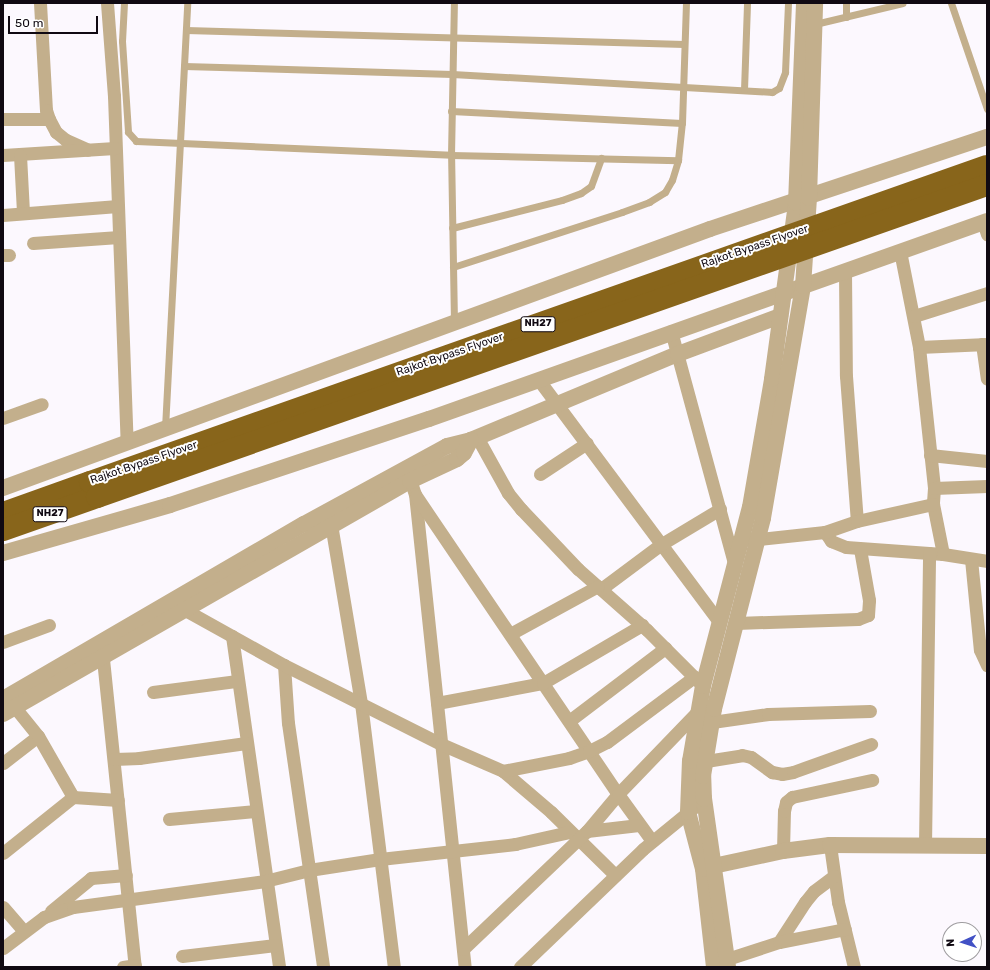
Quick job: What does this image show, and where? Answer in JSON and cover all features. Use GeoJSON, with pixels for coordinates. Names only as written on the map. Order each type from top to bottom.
{"type":"FeatureCollection","features":[{"type":"Feature","properties":{"kind":"highway","name":"Rajkot Bypass Flyover"},"geometry":{"type":"LineString","coordinates":[[3,530],[93,490],[987,166]]}},
{"type":"Feature","properties":{"kind":"highway","name":"Rajkot Bypass Flyover"},"geometry":{"type":"LineString","coordinates":[[3,513],[93,490],[987,185]]}},
{"type":"Feature","properties":{"kind":"street"},"geometry":{"type":"LineString","coordinates":[[40,3],[46,110],[56,132],[66,140],[88,150]]}},
{"type":"Feature","properties":{"kind":"street"},"geometry":{"type":"LineString","coordinates":[[107,3],[118,206],[127,443]]}},
{"type":"Feature","properties":{"kind":"street"},"geometry":{"type":"LineString","coordinates":[[804,3],[802,200],[803,286],[758,539],[712,722],[706,761],[704,799],[710,887],[723,964],[779,942],[845,929]]}},
{"type":"Feature","properties":{"kind":"street"},"geometry":{"type":"LineString","coordinates":[[708,868],[688,812],[690,761],[698,711],[699,682],[720,623],[735,569],[772,379],[783,292],[802,200],[815,24],[815,3]]}},
{"type":"Feature","properties":{"kind":"street"},"geometry":{"type":"LineString","coordinates":[[3,119],[49,119]]}},
{"type":"Feature","properties":{"kind":"street"},"geometry":{"type":"LineString","coordinates":[[3,488],[710,229],[802,200],[987,137]]}},
{"type":"Feature","properties":{"kind":"street"},"geometry":{"type":"LineString","coordinates":[[3,156],[115,148]]}},
{"type":"Feature","properties":{"kind":"street"},"geometry":{"type":"LineString","coordinates":[[20,155],[23,213]]}},
{"type":"Feature","properties":{"kind":"street"},"geometry":{"type":"LineString","coordinates":[[3,215],[118,206]]}},
{"type":"Feature","properties":{"kind":"street"},"geometry":{"type":"LineString","coordinates":[[3,553],[170,505],[538,379],[900,251],[986,226]]}},
{"type":"Feature","properties":{"kind":"street"},"geometry":{"type":"LineString","coordinates":[[33,243],[119,237]]}},
{"type":"Feature","properties":{"kind":"street"},"geometry":{"type":"LineString","coordinates":[[900,251],[919,347],[934,488],[933,504],[943,554]]}},
{"type":"Feature","properties":{"kind":"street"},"geometry":{"type":"LineString","coordinates":[[845,271],[846,376],[857,521]]}},
{"type":"Feature","properties":{"kind":"street"},"geometry":{"type":"LineString","coordinates":[[914,316],[987,293]]}},
{"type":"Feature","properties":{"kind":"street"},"geometry":{"type":"LineString","coordinates":[[100,653],[172,602],[331,519],[461,456],[474,439],[678,354],[780,316]]}},
{"type":"Feature","properties":{"kind":"street"},"geometry":{"type":"LineString","coordinates":[[671,332],[735,569]]}},
{"type":"Feature","properties":{"kind":"street"},"geometry":{"type":"LineString","coordinates":[[919,347],[985,344],[987,379]]}},
{"type":"Feature","properties":{"kind":"street"},"geometry":{"type":"LineString","coordinates":[[538,379],[559,403],[660,545],[720,623]]}},
{"type":"Feature","properties":{"kind":"street"},"geometry":{"type":"LineString","coordinates":[[3,418],[42,404]]}},
{"type":"Feature","properties":{"kind":"street"},"geometry":{"type":"LineString","coordinates":[[474,439],[508,493],[521,509],[599,587],[642,625],[699,682]]}},
{"type":"Feature","properties":{"kind":"street"},"geometry":{"type":"LineString","coordinates":[[540,474],[587,443]]}},
{"type":"Feature","properties":{"kind":"street"},"geometry":{"type":"LineString","coordinates":[[930,455],[987,461]]}},
{"type":"Feature","properties":{"kind":"street"},"geometry":{"type":"LineString","coordinates":[[410,481],[510,634],[639,825],[652,841]]}},
{"type":"Feature","properties":{"kind":"street"},"geometry":{"type":"LineString","coordinates":[[410,481],[437,703],[464,967]]}},
{"type":"Feature","properties":{"kind":"street"},"geometry":{"type":"LineString","coordinates":[[934,488],[987,486]]}},
{"type":"Feature","properties":{"kind":"street"},"geometry":{"type":"LineString","coordinates":[[741,542],[825,532],[857,521],[933,504]]}},
{"type":"Feature","properties":{"kind":"street"},"geometry":{"type":"LineString","coordinates":[[510,634],[599,587],[660,545],[720,509]]}},
{"type":"Feature","properties":{"kind":"street"},"geometry":{"type":"LineString","coordinates":[[73,797],[38,736],[7,707],[100,653],[186,610],[331,519]]}},
{"type":"Feature","properties":{"kind":"street"},"geometry":{"type":"LineString","coordinates":[[331,519],[361,703],[394,967]]}},
{"type":"Feature","properties":{"kind":"street"},"geometry":{"type":"LineString","coordinates":[[825,532],[832,541],[839,545],[860,549],[943,554],[987,561]]}},
{"type":"Feature","properties":{"kind":"street"},"geometry":{"type":"LineString","coordinates":[[736,624],[858,619],[868,615],[869,600],[860,549]]}},
{"type":"Feature","properties":{"kind":"street"},"geometry":{"type":"LineString","coordinates":[[925,846],[929,553]]}},
{"type":"Feature","properties":{"kind":"street"},"geometry":{"type":"LineString","coordinates":[[971,559],[981,602],[980,650],[987,666]]}},
{"type":"Feature","properties":{"kind":"street"},"geometry":{"type":"LineString","coordinates":[[172,602],[284,665],[441,744],[503,771],[551,812],[573,836],[615,876]]}},
{"type":"Feature","properties":{"kind":"street"},"geometry":{"type":"LineString","coordinates":[[3,642],[49,625]]}},
{"type":"Feature","properties":{"kind":"street"},"geometry":{"type":"LineString","coordinates":[[437,703],[543,683],[642,625]]}},
{"type":"Feature","properties":{"kind":"street"},"geometry":{"type":"LineString","coordinates":[[232,636],[265,881],[279,967]]}},
{"type":"Feature","properties":{"kind":"street"},"geometry":{"type":"LineString","coordinates":[[569,721],[665,648]]}},
{"type":"Feature","properties":{"kind":"street"},"geometry":{"type":"LineString","coordinates":[[100,653],[114,759],[126,875],[131,966]]}},
{"type":"Feature","properties":{"kind":"street"},"geometry":{"type":"LineString","coordinates":[[284,665],[288,723],[323,967]]}},
{"type":"Feature","properties":{"kind":"street"},"geometry":{"type":"LineString","coordinates":[[153,692],[237,681]]}},
{"type":"Feature","properties":{"kind":"street"},"geometry":{"type":"LineString","coordinates":[[503,771],[569,758],[589,751],[699,682]]}},
{"type":"Feature","properties":{"kind":"street"},"geometry":{"type":"LineString","coordinates":[[587,831],[618,794],[698,711]]}},
{"type":"Feature","properties":{"kind":"street"},"geometry":{"type":"LineString","coordinates":[[712,722],[768,714],[870,711]]}},
{"type":"Feature","properties":{"kind":"street"},"geometry":{"type":"LineString","coordinates":[[3,763],[38,736]]}},
{"type":"Feature","properties":{"kind":"street"},"geometry":{"type":"LineString","coordinates":[[114,759],[138,758],[246,742]]}},
{"type":"Feature","properties":{"kind":"street"},"geometry":{"type":"LineString","coordinates":[[706,761],[742,755],[751,757],[772,772],[782,774],[793,772],[871,744]]}},
{"type":"Feature","properties":{"kind":"street"},"geometry":{"type":"LineString","coordinates":[[783,851],[784,811],[786,802],[792,797],[872,780]]}},
{"type":"Feature","properties":{"kind":"street"},"geometry":{"type":"LineString","coordinates":[[3,853],[73,797],[118,800]]}},
{"type":"Feature","properties":{"kind":"street"},"geometry":{"type":"LineString","coordinates":[[520,967],[652,841],[704,799]]}},
{"type":"Feature","properties":{"kind":"street"},"geometry":{"type":"LineString","coordinates":[[168,819],[256,811]]}},
{"type":"Feature","properties":{"kind":"street"},"geometry":{"type":"LineString","coordinates":[[44,917],[73,907],[265,881],[309,870],[380,859],[515,844],[573,836],[587,831],[639,825]]}},
{"type":"Feature","properties":{"kind":"street"},"geometry":{"type":"LineString","coordinates":[[463,949],[573,836]]}},
{"type":"Feature","properties":{"kind":"street"},"geometry":{"type":"LineString","coordinates":[[830,845],[834,876],[854,967]]}},
{"type":"Feature","properties":{"kind":"street"},"geometry":{"type":"LineString","coordinates":[[708,868],[783,851],[830,845],[987,846]]}},
{"type":"Feature","properties":{"kind":"street"},"geometry":{"type":"LineString","coordinates":[[3,948],[44,917],[91,878],[126,875]]}},
{"type":"Feature","properties":{"kind":"street"},"geometry":{"type":"LineString","coordinates":[[779,942],[804,902],[814,890],[834,876]]}},
{"type":"Feature","properties":{"kind":"street"},"geometry":{"type":"LineString","coordinates":[[5,912],[24,931]]}},
{"type":"Feature","properties":{"kind":"street"},"geometry":{"type":"LineString","coordinates":[[182,956],[275,945]]}},
{"type":"Feature","properties":{"kind":"lane"},"geometry":{"type":"LineString","coordinates":[[124,3],[122,41],[128,132],[136,141],[451,155],[678,160]]}},
{"type":"Feature","properties":{"kind":"lane"},"geometry":{"type":"LineString","coordinates":[[165,428],[182,143],[187,3]]}},
{"type":"Feature","properties":{"kind":"lane"},"geometry":{"type":"LineString","coordinates":[[454,3],[451,111],[454,323]]}},
{"type":"Feature","properties":{"kind":"lane"},"geometry":{"type":"LineString","coordinates":[[453,267],[649,202],[665,192],[678,160],[682,123],[686,3]]}},
{"type":"Feature","properties":{"kind":"lane"},"geometry":{"type":"LineString","coordinates":[[744,90],[748,3]]}},
{"type":"Feature","properties":{"kind":"lane"},"geometry":{"type":"LineString","coordinates":[[184,66],[452,74],[683,85],[772,92],[782,83],[785,72],[788,3]]}},
{"type":"Feature","properties":{"kind":"lane"},"geometry":{"type":"LineString","coordinates":[[846,3],[846,17]]}},
{"type":"Feature","properties":{"kind":"lane"},"geometry":{"type":"LineString","coordinates":[[815,24],[887,5],[903,3]]}},
{"type":"Feature","properties":{"kind":"lane"},"geometry":{"type":"LineString","coordinates":[[951,3],[987,109]]}},
{"type":"Feature","properties":{"kind":"lane"},"geometry":{"type":"LineString","coordinates":[[186,30],[453,36],[684,44]]}},
{"type":"Feature","properties":{"kind":"lane"},"geometry":{"type":"LineString","coordinates":[[451,111],[682,123]]}},
{"type":"Feature","properties":{"kind":"lane"},"geometry":{"type":"LineString","coordinates":[[452,228],[562,200],[581,193],[591,186],[602,158]]}}]}
